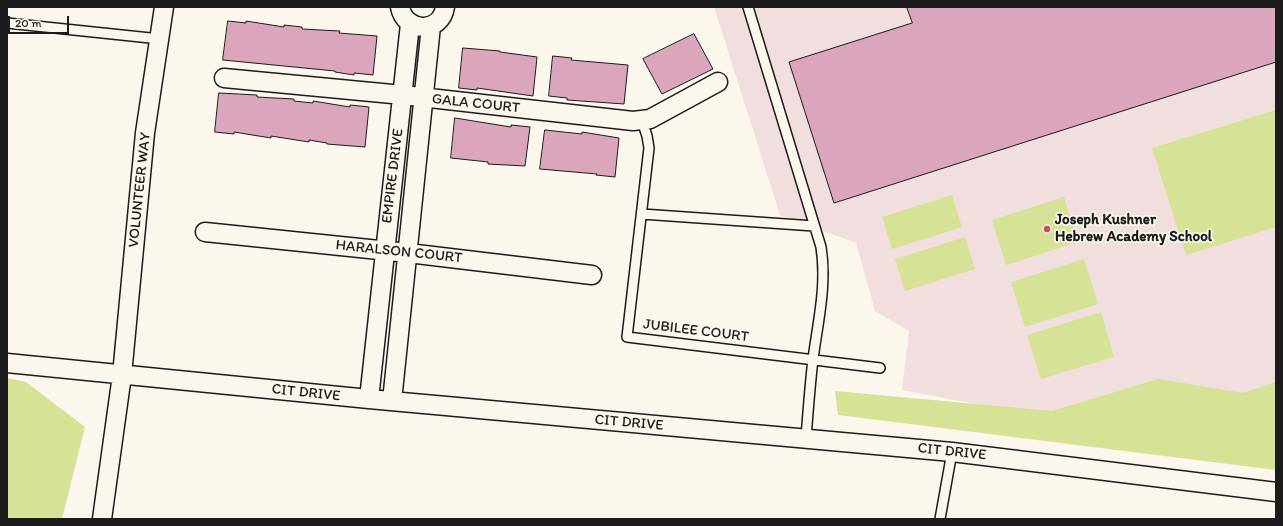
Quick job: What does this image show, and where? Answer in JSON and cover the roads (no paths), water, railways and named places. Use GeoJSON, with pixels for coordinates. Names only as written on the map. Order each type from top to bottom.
{"type":"FeatureCollection","features":[{"type":"Feature","properties":{"kind":"street","name":"VOLUNTEER WAY"},"geometry":{"type":"LineString","coordinates":[[102,519],[122,375],[145,133],[164,7]]}},
{"type":"Feature","properties":{"kind":"street"},"geometry":{"type":"LineString","coordinates":[[400,7],[405,19],[410,24],[417,27],[431,26],[442,16],[445,7]]}},
{"type":"Feature","properties":{"kind":"street","name":"EMPIRE DRIVE"},"geometry":{"type":"LineString","coordinates":[[369,399],[410,24]]}},
{"type":"Feature","properties":{"kind":"street","name":"EMPIRE DRIVE"},"geometry":{"type":"LineString","coordinates":[[392,401],[431,26]]}},
{"type":"Feature","properties":{"kind":"street","name":"GALA COURT"},"geometry":{"type":"LineString","coordinates":[[224,78],[403,95],[642,121],[650,119],[718,82]]}},
{"type":"Feature","properties":{"kind":"street","name":"HARALSON COURT"},"geometry":{"type":"LineString","coordinates":[[205,232],[385,250],[592,275]]}},
{"type":"Feature","properties":{"kind":"street","name":"CIT DRIVE"},"geometry":{"type":"LineString","coordinates":[[7,363],[369,399],[952,452],[1250,490],[1276,492]]}},
{"type":"Feature","properties":{"kind":"street","name":"CIT DRIVE"},"geometry":{"type":"LineString","coordinates":[[1250,490],[1276,488]]}},
{"type":"Feature","properties":{"kind":"lane"},"geometry":{"type":"LineString","coordinates":[[748,7],[821,247],[824,267],[823,291],[813,360],[806,438]]}},
{"type":"Feature","properties":{"kind":"lane"},"geometry":{"type":"LineString","coordinates":[[7,23],[160,39]]}},
{"type":"Feature","properties":{"kind":"lane","name":"JUBILEE COURT"},"geometry":{"type":"LineString","coordinates":[[642,121],[648,136],[649,148],[627,337],[880,368]]}},
{"type":"Feature","properties":{"kind":"lane"},"geometry":{"type":"LineString","coordinates":[[642,214],[814,226]]}},
{"type":"Feature","properties":{"kind":"lane"},"geometry":{"type":"LineString","coordinates":[[940,519],[952,452]]}},
{"type":"Feature","properties":{"kind":"place","name":"Joseph Kushner Hebrew Academy School"},"geometry":{"type":"Point","coordinates":[1047,229]}}]}
